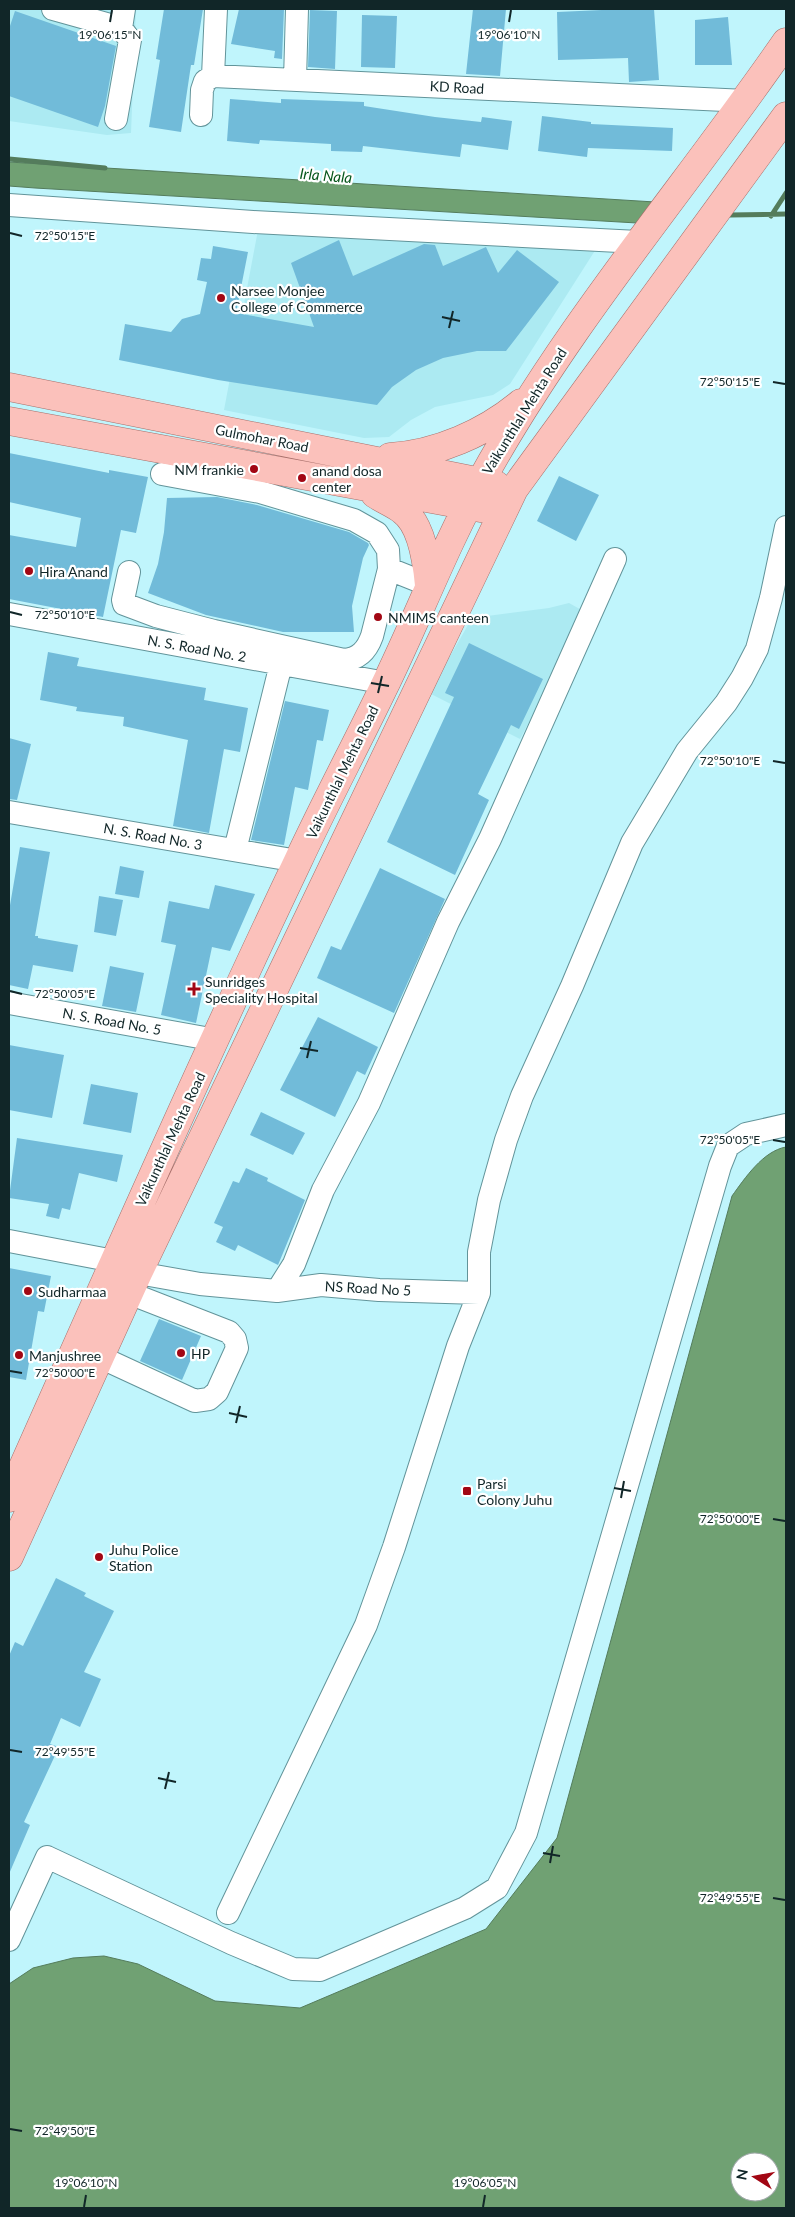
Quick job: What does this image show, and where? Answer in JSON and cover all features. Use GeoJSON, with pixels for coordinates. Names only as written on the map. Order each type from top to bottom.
{"type":"FeatureCollection","features":[{"type":"Feature","properties":{"kind":"main road","name":"Vaikunthlal Mehta Road"},"geometry":{"type":"LineString","coordinates":[[9,1557],[18,1489],[114,1261],[298,861],[386,683],[429,585],[474,494],[532,394],[638,242],[746,101],[786,42]]}},
{"type":"Feature","properties":{"kind":"main road","name":"Vaikunthlal Mehta Road"},"geometry":{"type":"LineString","coordinates":[[18,1489],[100,1357],[508,501],[786,116]]}},
{"type":"Feature","properties":{"kind":"main road","name":"Gulmohar Road"},"geometry":{"type":"LineString","coordinates":[[9,387],[366,459],[474,494],[508,501]]}},
{"type":"Feature","properties":{"kind":"main road"},"geometry":{"type":"LineString","coordinates":[[366,459],[401,456],[452,443],[478,432],[504,417],[532,394]]}},
{"type":"Feature","properties":{"kind":"main road"},"geometry":{"type":"LineString","coordinates":[[119,442],[125,410]]}},
{"type":"Feature","properties":{"kind":"main road","name":"Gulmohar Road"},"geometry":{"type":"LineString","coordinates":[[9,421],[119,442],[161,470],[474,494]]}},
{"type":"Feature","properties":{"kind":"main road"},"geometry":{"type":"LineString","coordinates":[[360,486],[404,511],[418,532],[427,563],[429,585]]}},
{"type":"Feature","properties":{"kind":"street"},"geometry":{"type":"LineString","coordinates":[[53,9],[122,19],[130,40],[116,120]]}},
{"type":"Feature","properties":{"kind":"street"},"geometry":{"type":"LineString","coordinates":[[201,115],[202,90],[205,81],[213,76],[216,9]]}},
{"type":"Feature","properties":{"kind":"street"},"geometry":{"type":"LineString","coordinates":[[295,80],[297,9]]}},
{"type":"Feature","properties":{"kind":"street","name":"KD Road"},"geometry":{"type":"LineString","coordinates":[[213,76],[746,101]]}},
{"type":"Feature","properties":{"kind":"street"},"geometry":{"type":"LineString","coordinates":[[9,205],[253,222],[638,242]]}},
{"type":"Feature","properties":{"kind":"street"},"geometry":{"type":"LineString","coordinates":[[130,572],[123,600],[124,604],[135,610],[333,660],[355,658],[369,645],[389,569],[386,544],[377,533],[360,522],[260,492],[161,470]]}},
{"type":"Feature","properties":{"kind":"street"},"geometry":{"type":"LineString","coordinates":[[228,1913],[366,1625],[394,1547],[467,1318],[479,1293],[479,1252],[489,1200],[506,1140],[522,1096],[572,986],[632,844],[687,752],[726,703],[757,649],[771,598],[786,527]]}},
{"type":"Feature","properties":{"kind":"street"},"geometry":{"type":"LineString","coordinates":[[277,1291],[294,1264],[323,1190],[369,1103],[448,922],[490,839],[614,559]]}},
{"type":"Feature","properties":{"kind":"street"},"geometry":{"type":"LineString","coordinates":[[389,569],[429,585]]}},
{"type":"Feature","properties":{"kind":"street","name":"N. S. Road No. 2"},"geometry":{"type":"LineString","coordinates":[[9,614],[281,664],[333,660],[386,683]]}},
{"type":"Feature","properties":{"kind":"street"},"geometry":{"type":"LineString","coordinates":[[166,643],[170,620]]}},
{"type":"Feature","properties":{"kind":"street"},"geometry":{"type":"LineString","coordinates":[[235,850],[281,664]]}},
{"type":"Feature","properties":{"kind":"street","name":"N. S. Road No. 3"},"geometry":{"type":"LineString","coordinates":[[9,812],[298,861]]}},
{"type":"Feature","properties":{"kind":"street","name":"N. S. Road No. 5"},"geometry":{"type":"LineString","coordinates":[[9,1003],[216,1040]]}},
{"type":"Feature","properties":{"kind":"street"},"geometry":{"type":"LineString","coordinates":[[9,1940],[47,1856],[231,1943],[293,1969],[320,1970],[465,1908],[497,1888],[526,1833],[720,1166],[728,1146],[746,1134],[786,1125]]}},
{"type":"Feature","properties":{"kind":"street"},"geometry":{"type":"LineString","coordinates":[[9,1241],[114,1261],[134,1283],[229,1332],[235,1339],[237,1348],[217,1392],[209,1399],[195,1401],[100,1357]]}},
{"type":"Feature","properties":{"kind":"street","name":"NS Road No 5"},"geometry":{"type":"LineString","coordinates":[[134,1283],[200,1284],[277,1291],[321,1285],[379,1290],[479,1293]]}},
{"type":"Feature","properties":{"kind":"shaded area"},"geometry":{"type":"Polygon","coordinates":[[[9,9],[136,9],[131,133],[107,135],[9,121],[9,9]]]}},
{"type":"Feature","properties":{"kind":"shaded area"},"geometry":{"type":"Polygon","coordinates":[[[9,162],[655,202],[637,223],[35,188],[9,186],[9,162]]]}},
{"type":"Feature","properties":{"kind":"shaded area"},"geometry":{"type":"Polygon","coordinates":[[[258,230],[596,249],[510,384],[493,395],[435,407],[411,420],[389,437],[364,438],[224,410],[258,230]]]}},
{"type":"Feature","properties":{"kind":"shaded area"},"geometry":{"type":"Polygon","coordinates":[[[569,603],[587,613],[520,739],[429,693],[472,618],[549,608],[569,603]]]}},
{"type":"Feature","properties":{"kind":"shaded area"},"geometry":{"type":"Polygon","coordinates":[[[786,1147],[786,2208],[9,2208],[9,1984],[33,1968],[73,1958],[104,1956],[138,1964],[215,2001],[300,2008],[486,1929],[557,1838],[732,1196],[755,1166],[770,1154],[786,1147]]]}},
{"type":"Feature","properties":{"kind":"building"},"geometry":{"type":"Polygon","coordinates":[[[164,9],[203,9],[194,65],[191,65],[181,132],[149,127],[160,60],[156,59],[164,9]]]}},
{"type":"Feature","properties":{"kind":"building"},"geometry":{"type":"Polygon","coordinates":[[[239,9],[284,9],[282,59],[274,58],[275,51],[231,44],[239,9]]]}},
{"type":"Feature","properties":{"kind":"building"},"geometry":{"type":"Polygon","coordinates":[[[473,9],[506,9],[500,76],[466,74],[473,9]]]}},
{"type":"Feature","properties":{"kind":"building"},"geometry":{"type":"Polygon","coordinates":[[[654,9],[659,80],[629,82],[628,58],[558,60],[557,12],[654,9]]]}},
{"type":"Feature","properties":{"kind":"building"},"geometry":{"type":"Polygon","coordinates":[[[310,10],[337,11],[335,69],[308,67],[310,10]]]}},
{"type":"Feature","properties":{"kind":"building"},"geometry":{"type":"Polygon","coordinates":[[[15,11],[116,46],[105,106],[98,127],[9,96],[9,29],[15,11]]]}},
{"type":"Feature","properties":{"kind":"building"},"geometry":{"type":"Polygon","coordinates":[[[362,15],[397,16],[395,68],[361,67],[362,15]]]}},
{"type":"Feature","properties":{"kind":"building"},"geometry":{"type":"Polygon","coordinates":[[[728,17],[732,65],[695,65],[695,20],[728,17]]]}},
{"type":"Feature","properties":{"kind":"building"},"geometry":{"type":"Polygon","coordinates":[[[230,99],[281,103],[281,99],[364,102],[364,106],[435,117],[481,122],[482,117],[512,121],[508,150],[462,144],[460,157],[363,146],[362,152],[331,151],[331,144],[260,140],[259,144],[227,141],[230,99]]]}},
{"type":"Feature","properties":{"kind":"building"},"geometry":{"type":"Polygon","coordinates":[[[542,116],[591,122],[591,124],[673,128],[672,151],[588,148],[587,157],[538,151],[542,116]]]}},
{"type":"Feature","properties":{"kind":"building"},"geometry":{"type":"Polygon","coordinates":[[[339,240],[353,276],[424,244],[435,245],[443,266],[486,247],[498,273],[517,250],[559,282],[506,351],[477,351],[443,358],[416,370],[392,387],[377,405],[218,380],[119,360],[125,324],[171,332],[182,319],[200,314],[207,282],[197,280],[201,258],[211,259],[213,246],[248,252],[236,313],[314,327],[291,263],[339,240]]]}},
{"type":"Feature","properties":{"kind":"building"},"geometry":{"type":"Polygon","coordinates":[[[9,453],[109,473],[109,470],[148,477],[136,533],[121,530],[103,617],[9,599],[9,535],[76,547],[81,518],[9,502],[9,453]]]}},
{"type":"Feature","properties":{"kind":"building"},"geometry":{"type":"Polygon","coordinates":[[[559,476],[599,495],[576,541],[537,521],[559,476]]]}},
{"type":"Feature","properties":{"kind":"building"},"geometry":{"type":"Polygon","coordinates":[[[217,497],[257,505],[349,532],[368,543],[352,606],[354,632],[283,632],[206,615],[148,593],[158,564],[164,532],[167,498],[217,497]]]}},
{"type":"Feature","properties":{"kind":"building"},"geometry":{"type":"Polygon","coordinates":[[[469,643],[543,679],[519,729],[511,725],[478,794],[489,800],[455,875],[387,842],[454,697],[445,693],[469,643]]]}},
{"type":"Feature","properties":{"kind":"building"},"geometry":{"type":"Polygon","coordinates":[[[48,652],[79,658],[77,666],[206,688],[204,700],[248,708],[240,752],[224,749],[209,833],[173,826],[188,740],[123,726],[124,717],[76,711],[77,707],[40,700],[48,652]]]}},
{"type":"Feature","properties":{"kind":"building"},"geometry":{"type":"Polygon","coordinates":[[[285,701],[329,710],[323,741],[317,740],[308,790],[295,787],[284,845],[251,840],[285,701]]]}},
{"type":"Feature","properties":{"kind":"building"},"geometry":{"type":"Polygon","coordinates":[[[9,738],[31,744],[17,800],[9,799],[9,738]]]}},
{"type":"Feature","properties":{"kind":"building"},"geometry":{"type":"Polygon","coordinates":[[[20,847],[50,852],[35,936],[78,945],[73,972],[33,965],[28,989],[9,985],[9,911],[20,847]]]}},
{"type":"Feature","properties":{"kind":"building"},"geometry":{"type":"Polygon","coordinates":[[[120,866],[144,871],[139,898],[115,894],[120,866]]]}},
{"type":"Feature","properties":{"kind":"building"},"geometry":{"type":"Polygon","coordinates":[[[380,868],[445,899],[394,1013],[317,978],[331,946],[341,950],[380,868]]]}},
{"type":"Feature","properties":{"kind":"building"},"geometry":{"type":"Polygon","coordinates":[[[215,885],[255,894],[230,951],[212,947],[196,1023],[161,1015],[176,945],[161,942],[169,901],[209,909],[215,885]]]}},
{"type":"Feature","properties":{"kind":"building"},"geometry":{"type":"Polygon","coordinates":[[[99,896],[123,900],[116,936],[94,932],[99,896]]]}},
{"type":"Feature","properties":{"kind":"building"},"geometry":{"type":"Polygon","coordinates":[[[110,966],[144,973],[136,1012],[102,1006],[110,966]]]}},
{"type":"Feature","properties":{"kind":"building"},"geometry":{"type":"Polygon","coordinates":[[[318,1017],[378,1047],[365,1075],[357,1071],[335,1117],[280,1090],[318,1017]]]}},
{"type":"Feature","properties":{"kind":"building"},"geometry":{"type":"Polygon","coordinates":[[[9,1045],[64,1055],[52,1118],[9,1110],[9,1045]]]}},
{"type":"Feature","properties":{"kind":"building"},"geometry":{"type":"Polygon","coordinates":[[[91,1084],[138,1093],[131,1133],[83,1124],[91,1084]]]}},
{"type":"Feature","properties":{"kind":"building"},"geometry":{"type":"Polygon","coordinates":[[[261,1112],[305,1133],[293,1155],[250,1135],[261,1112]]]}},
{"type":"Feature","properties":{"kind":"building"},"geometry":{"type":"Polygon","coordinates":[[[17,1138],[123,1155],[117,1182],[79,1173],[70,1210],[62,1208],[59,1219],[46,1216],[49,1204],[9,1198],[17,1138]]]}},
{"type":"Feature","properties":{"kind":"building"},"geometry":{"type":"Polygon","coordinates":[[[246,1168],[268,1178],[267,1181],[305,1200],[278,1265],[238,1245],[235,1251],[216,1242],[223,1227],[214,1223],[233,1181],[239,1183],[246,1168]]]}},
{"type":"Feature","properties":{"kind":"building"},"geometry":{"type":"Polygon","coordinates":[[[9,1268],[51,1276],[44,1312],[38,1311],[26,1380],[9,1377],[9,1268]]]}},
{"type":"Feature","properties":{"kind":"building"},"geometry":{"type":"Polygon","coordinates":[[[159,1319],[201,1336],[182,1380],[140,1361],[159,1319]]]}},
{"type":"Feature","properties":{"kind":"building"},"geometry":{"type":"Polygon","coordinates":[[[56,1578],[86,1593],[84,1596],[114,1611],[84,1672],[101,1679],[80,1727],[61,1718],[50,1744],[59,1747],[24,1822],[30,1825],[9,1874],[9,1656],[15,1642],[23,1646],[56,1578]]]}},
{"type":"Feature","properties":{"kind":"waterway","name":"Irla Nala"},"geometry":{"type":"LineString","coordinates":[[9,159],[105,168]]}},
{"type":"Feature","properties":{"kind":"waterway"},"geometry":{"type":"LineString","coordinates":[[771,216],[786,193]]}},
{"type":"Feature","properties":{"kind":"waterway","name":"Irla Nala"},"geometry":{"type":"LineString","coordinates":[[730,215],[786,214]]}},
{"type":"Feature","properties":{"kind":"place","name":"Narsee Monjee College of Commerce"},"geometry":{"type":"Point","coordinates":[221,298]}},
{"type":"Feature","properties":{"kind":"place","name":"NM frankie"},"geometry":{"type":"Point","coordinates":[254,469]}},
{"type":"Feature","properties":{"kind":"place","name":"anand dosa center"},"geometry":{"type":"Point","coordinates":[302,478]}},
{"type":"Feature","properties":{"kind":"place","name":"Hira Anand"},"geometry":{"type":"Point","coordinates":[29,571]}},
{"type":"Feature","properties":{"kind":"place","name":"NMIMS canteen"},"geometry":{"type":"Point","coordinates":[378,617]}},
{"type":"Feature","properties":{"kind":"place","name":"Sunridges Speciality Hospital"},"geometry":{"type":"Point","coordinates":[194,989]}},
{"type":"Feature","properties":{"kind":"place","name":"Sudharmaa"},"geometry":{"type":"Point","coordinates":[28,1291]}},
{"type":"Feature","properties":{"kind":"place","name":"HP"},"geometry":{"type":"Point","coordinates":[181,1353]}},
{"type":"Feature","properties":{"kind":"place","name":"Manjushree"},"geometry":{"type":"Point","coordinates":[19,1355]}},
{"type":"Feature","properties":{"kind":"place","name":"Parsi Colony Juhu"},"geometry":{"type":"Point","coordinates":[467,1491]}},
{"type":"Feature","properties":{"kind":"place","name":"Juhu Police Station"},"geometry":{"type":"Point","coordinates":[99,1557]}}]}
